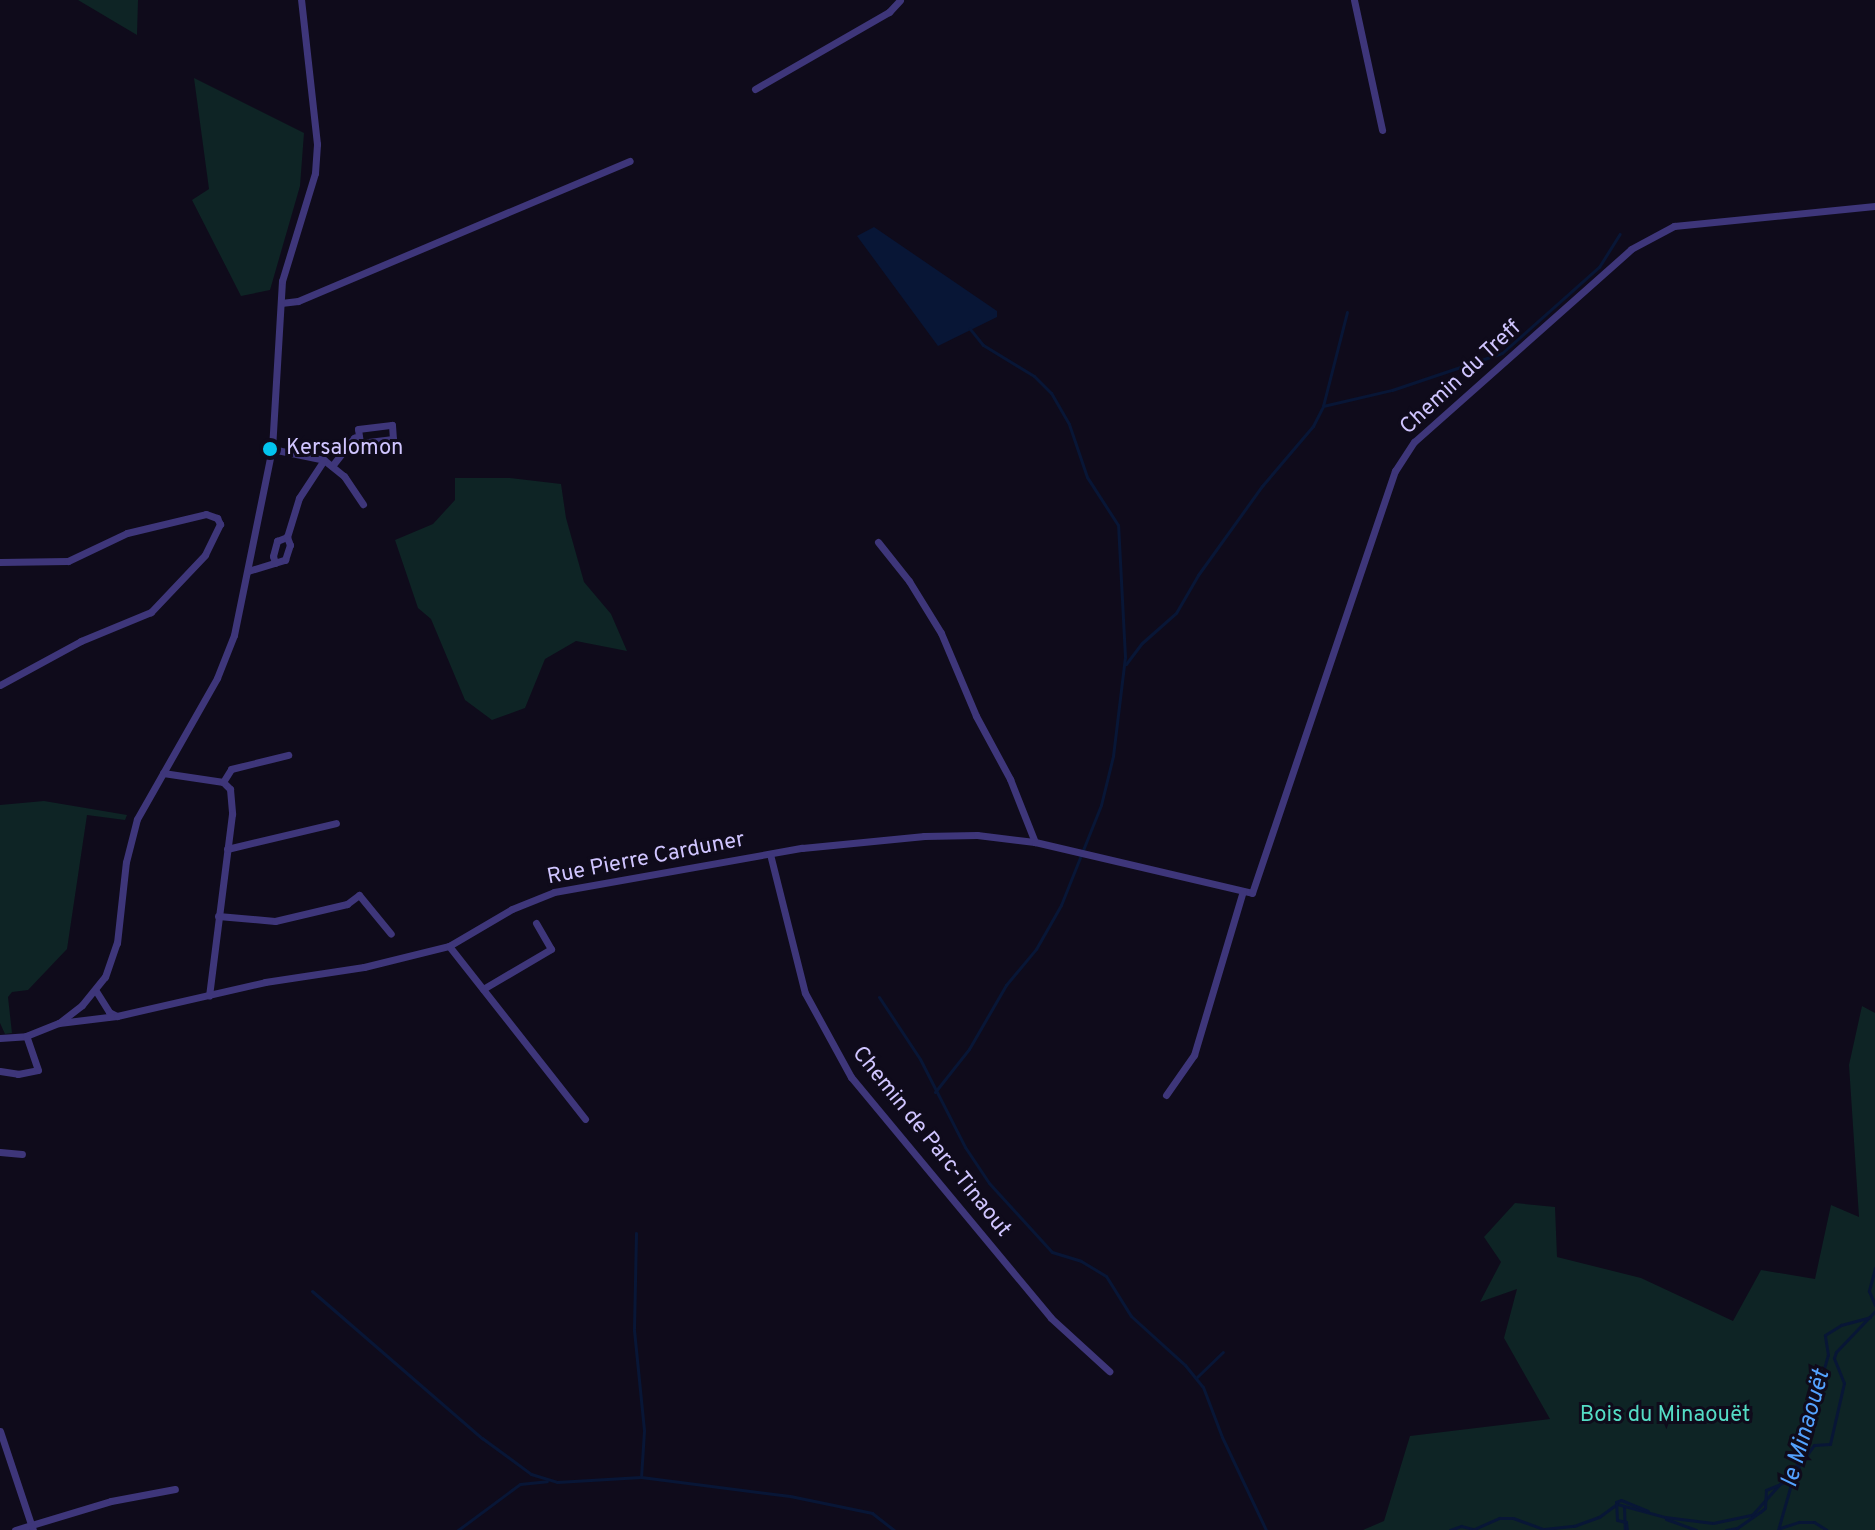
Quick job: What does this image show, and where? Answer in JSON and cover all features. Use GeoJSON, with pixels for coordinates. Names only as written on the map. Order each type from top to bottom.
{"type":"FeatureCollection","features":[{"type":"Feature","properties":{"kind":"street"},"geometry":{"type":"LineString","coordinates":[[0,1038],[26,1036],[59,1023],[96,991],[115,951],[126,862],[137,819],[223,663],[234,635],[272,449],[282,281],[315,173],[317,144],[301,0]]}},
{"type":"Feature","properties":{"kind":"street"},"geometry":{"type":"LineString","coordinates":[[755,89],[889,12],[900,0]]}},
{"type":"Feature","properties":{"kind":"street"},"geometry":{"type":"LineString","coordinates":[[1354,0],[1382,130]]}},
{"type":"Feature","properties":{"kind":"street"},"geometry":{"type":"LineString","coordinates":[[281,303],[298,301],[630,161]]}},
{"type":"Feature","properties":{"kind":"street","name":"Chemin du Treff"},"geometry":{"type":"LineString","coordinates":[[1166,1095],[1194,1055],[1247,892],[1395,471],[1414,442],[1631,249],[1674,226],[1875,206]]}},
{"type":"Feature","properties":{"kind":"street"},"geometry":{"type":"LineString","coordinates":[[392,425],[393,439],[360,443],[359,436],[358,429],[392,425]]}},
{"type":"Feature","properties":{"kind":"street"},"geometry":{"type":"LineString","coordinates":[[332,466],[359,436]]}},
{"type":"Feature","properties":{"kind":"street"},"geometry":{"type":"LineString","coordinates":[[272,449],[324,460],[344,476],[363,504]]}},
{"type":"Feature","properties":{"kind":"street"},"geometry":{"type":"LineString","coordinates":[[248,571],[275,563],[273,556],[277,541],[287,537],[299,498],[324,460]]}},
{"type":"Feature","properties":{"kind":"street"},"geometry":{"type":"LineString","coordinates":[[0,562],[68,561],[127,533],[206,514],[217,518],[220,524],[205,555],[151,612],[81,641],[0,685]]}},
{"type":"Feature","properties":{"kind":"street"},"geometry":{"type":"LineString","coordinates":[[878,542],[909,581],[941,633],[976,716],[1010,779],[1035,842]]}},
{"type":"Feature","properties":{"kind":"street"},"geometry":{"type":"LineString","coordinates":[[223,782],[231,769],[288,755]]}},
{"type":"Feature","properties":{"kind":"street"},"geometry":{"type":"LineString","coordinates":[[163,773],[223,782],[230,789],[233,803],[209,996]]}},
{"type":"Feature","properties":{"kind":"street"},"geometry":{"type":"LineString","coordinates":[[227,849],[336,823]]}},
{"type":"Feature","properties":{"kind":"street","name":"Rue Pierre Carduner"},"geometry":{"type":"LineString","coordinates":[[59,1023],[117,1016],[265,982],[364,967],[449,946],[512,909],[554,892],[770,854],[924,836],[977,835],[1035,842],[1247,892]]}},
{"type":"Feature","properties":{"kind":"street","name":"Chemin de Parc-Tinaout"},"geometry":{"type":"LineString","coordinates":[[770,854],[805,993],[851,1077],[1051,1318],[1109,1371]]}},
{"type":"Feature","properties":{"kind":"street"},"geometry":{"type":"LineString","coordinates":[[218,916],[275,921],[347,904],[359,895],[391,934]]}},
{"type":"Feature","properties":{"kind":"street"},"geometry":{"type":"LineString","coordinates":[[483,989],[551,949],[536,923]]}},
{"type":"Feature","properties":{"kind":"street"},"geometry":{"type":"LineString","coordinates":[[449,946],[585,1119]]}},
{"type":"Feature","properties":{"kind":"street"},"geometry":{"type":"LineString","coordinates":[[96,991],[109,1012],[117,1016]]}},
{"type":"Feature","properties":{"kind":"street"},"geometry":{"type":"LineString","coordinates":[[0,1071],[18,1074],[38,1070],[26,1036]]}},
{"type":"Feature","properties":{"kind":"street"},"geometry":{"type":"LineString","coordinates":[[0,1152],[22,1154]]}},
{"type":"Feature","properties":{"kind":"street"},"geometry":{"type":"LineString","coordinates":[[0,1431],[33,1527]]}},
{"type":"Feature","properties":{"kind":"street"},"geometry":{"type":"LineString","coordinates":[[15,1530],[111,1501],[175,1489]]}},
{"type":"Feature","properties":{"kind":"green space"},"geometry":{"type":"Polygon","coordinates":[[[78,0],[138,0],[137,35],[78,0]]]}},
{"type":"Feature","properties":{"kind":"green space"},"geometry":{"type":"Polygon","coordinates":[[[194,78],[304,133],[300,186],[270,290],[241,296],[192,200],[209,189],[194,78]]]}},
{"type":"Feature","properties":{"kind":"green space"},"geometry":{"type":"Polygon","coordinates":[[[455,478],[510,478],[561,484],[566,518],[584,582],[611,614],[627,651],[576,641],[545,659],[525,708],[492,720],[465,700],[431,619],[418,608],[395,540],[433,524],[455,500],[455,478]]]}},
{"type":"Feature","properties":{"kind":"green space"},"geometry":{"type":"Polygon","coordinates":[[[44,801],[127,815],[125,820],[87,815],[67,949],[28,990],[12,992],[8,997],[12,1033],[5,1034],[0,1023],[0,805],[44,801]]]}},
{"type":"Feature","properties":{"kind":"green space","name":"Bois du Minaouët"},"geometry":{"type":"Polygon","coordinates":[[[1862,1006],[1875,1013],[1875,1530],[1363,1530],[1384,1521],[1410,1436],[1550,1419],[1504,1338],[1517,1289],[1480,1302],[1501,1262],[1484,1237],[1515,1203],[1555,1207],[1557,1257],[1641,1278],[1733,1321],[1761,1270],[1815,1279],[1831,1205],[1859,1217],[1849,1065],[1862,1006]]]}},
{"type":"Feature","properties":{"kind":"water"},"geometry":{"type":"Polygon","coordinates":[[[874,227],[997,311],[997,317],[938,346],[857,236],[874,227]]]}},
{"type":"Feature","properties":{"kind":"waterway"},"geometry":{"type":"LineString","coordinates":[[1323,406],[1392,390],[1502,353],[1599,267],[1620,234]]}},
{"type":"Feature","properties":{"kind":"waterway"},"geometry":{"type":"LineString","coordinates":[[1126,664],[1142,643],[1176,613],[1198,575],[1262,486],[1313,426],[1323,406],[1347,312]]}},
{"type":"Feature","properties":{"kind":"waterway"},"geometry":{"type":"LineString","coordinates":[[935,1092],[969,1049],[1006,985],[1036,949],[1061,905],[1101,805],[1113,756],[1125,657],[1118,525],[1087,477],[1069,424],[1051,393],[1034,376],[983,345],[970,329]]}},
{"type":"Feature","properties":{"kind":"waterway"},"geometry":{"type":"LineString","coordinates":[[879,997],[920,1059],[965,1147],[989,1183],[1052,1252],[1081,1261],[1106,1276],[1131,1316],[1185,1365],[1203,1387],[1222,1437],[1266,1530]]}},
{"type":"Feature","properties":{"kind":"waterway"},"geometry":{"type":"LineString","coordinates":[[636,1233],[634,1330],[644,1431],[641,1477]]}},
{"type":"Feature","properties":{"kind":"waterway"},"geometry":{"type":"LineString","coordinates":[[1875,1268],[1869,1291],[1875,1305]]}},
{"type":"Feature","properties":{"kind":"waterway"},"geometry":{"type":"LineString","coordinates":[[312,1291],[482,1438],[531,1474],[557,1482],[641,1477],[790,1496],[872,1513],[894,1530]]}},
{"type":"Feature","properties":{"kind":"waterway"},"geometry":{"type":"LineString","coordinates":[[1726,1530],[1737,1528],[1765,1508],[1766,1490],[1789,1480],[1814,1445],[1830,1444],[1844,1383],[1834,1358],[1836,1352],[1875,1311]]}},
{"type":"Feature","properties":{"kind":"waterway","name":"le Minaouët"},"geometry":{"type":"LineString","coordinates":[[1778,1530],[1828,1355],[1825,1335],[1841,1325],[1870,1317]]}},
{"type":"Feature","properties":{"kind":"waterway"},"geometry":{"type":"LineString","coordinates":[[1197,1377],[1223,1352]]}},
{"type":"Feature","properties":{"kind":"waterway"},"geometry":{"type":"LineString","coordinates":[[1544,1529],[1574,1526],[1599,1517],[1617,1504],[1665,1517],[1713,1523],[1752,1515],[1794,1468]]}},
{"type":"Feature","properties":{"kind":"waterway"},"geometry":{"type":"LineString","coordinates":[[458,1530],[520,1484],[547,1481]]}},
{"type":"Feature","properties":{"kind":"waterway"},"geometry":{"type":"LineString","coordinates":[[1627,1530],[1626,1522],[1617,1520],[1616,1502],[1621,1500],[1648,1511]]}},
{"type":"Feature","properties":{"kind":"waterway"},"geometry":{"type":"LineString","coordinates":[[1624,1507],[1625,1530]]}},
{"type":"Feature","properties":{"kind":"waterway","name":"le Minaouët"},"geometry":{"type":"LineString","coordinates":[[1472,1530],[1499,1518],[1513,1518],[1544,1529]]}},
{"type":"Feature","properties":{"kind":"waterway"},"geometry":{"type":"LineString","coordinates":[[1666,1519],[1696,1530]]}},
{"type":"Feature","properties":{"kind":"waterway"},"geometry":{"type":"LineString","coordinates":[[1780,1528],[1799,1522],[1814,1522],[1827,1530]]}},
{"type":"Feature","properties":{"kind":"waterway"},"geometry":{"type":"LineString","coordinates":[[1450,1530],[1461,1526],[1477,1530]]}},
{"type":"Feature","properties":{"kind":"place","name":"Kersalomon"},"geometry":{"type":"Point","coordinates":[270,449]}}]}
